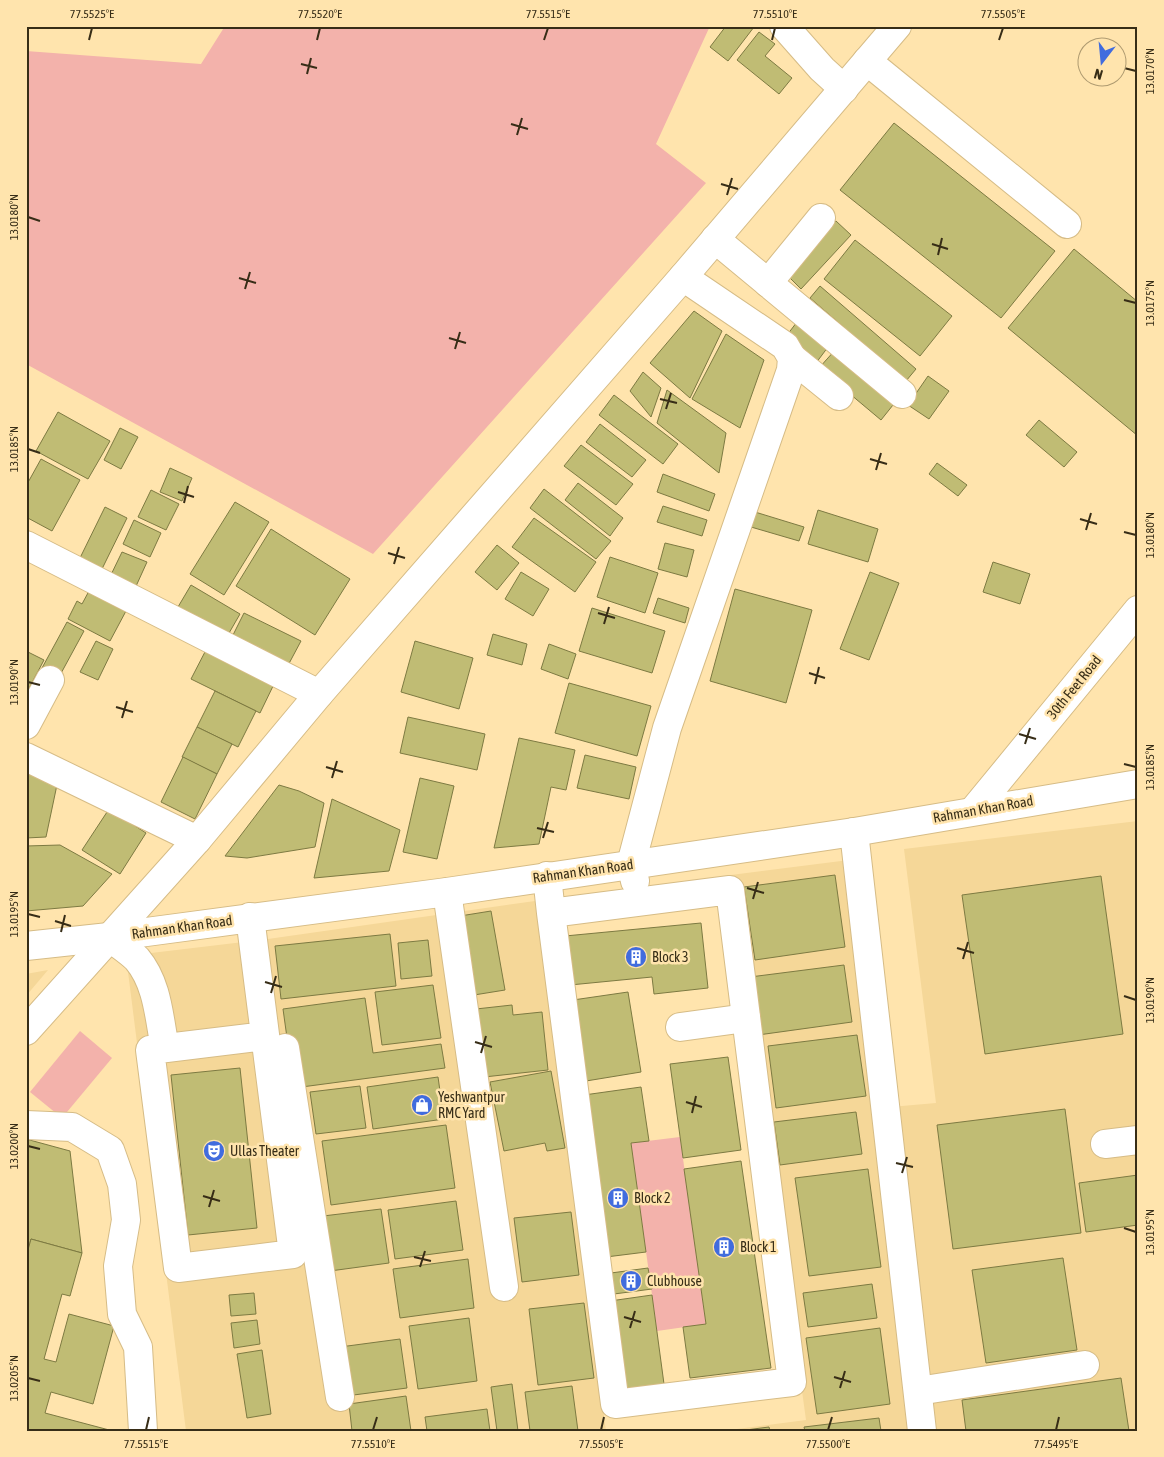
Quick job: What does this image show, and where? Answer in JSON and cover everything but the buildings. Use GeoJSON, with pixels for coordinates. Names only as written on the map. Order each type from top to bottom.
{"type":"FeatureCollection","features":[{"type":"Feature","properties":{"kind":"street"},"geometry":{"type":"LineString","coordinates":[[784,26],[822,69],[844,89]]}},
{"type":"Feature","properties":{"kind":"street"},"geometry":{"type":"LineString","coordinates":[[26,1031],[197,840],[319,694],[716,239],[897,26]]}},
{"type":"Feature","properties":{"kind":"street"},"geometry":{"type":"LineString","coordinates":[[868,61],[1067,224]]}},
{"type":"Feature","properties":{"kind":"street"},"geometry":{"type":"LineString","coordinates":[[768,283],[821,218]]}},
{"type":"Feature","properties":{"kind":"street"},"geometry":{"type":"LineString","coordinates":[[716,239],[902,394]]}},
{"type":"Feature","properties":{"kind":"street"},"geometry":{"type":"LineString","coordinates":[[683,277],[785,346],[792,358],[839,396]]}},
{"type":"Feature","properties":{"kind":"street"},"geometry":{"type":"LineString","coordinates":[[639,902],[631,864],[667,728],[791,370],[792,358]]}},
{"type":"Feature","properties":{"kind":"street"},"geometry":{"type":"LineString","coordinates":[[26,545],[319,694]]}},
{"type":"Feature","properties":{"kind":"street","name":"30th Feet Road"},"geometry":{"type":"LineString","coordinates":[[973,811],[1138,610]]}},
{"type":"Feature","properties":{"kind":"street"},"geometry":{"type":"LineString","coordinates":[[26,725],[50,680]]}},
{"type":"Feature","properties":{"kind":"street"},"geometry":{"type":"LineString","coordinates":[[26,757],[197,840]]}},
{"type":"Feature","properties":{"kind":"street","name":"Rahman Khan Road"},"geometry":{"type":"LineString","coordinates":[[26,946],[109,937],[447,892],[854,832],[1138,784]]}},
{"type":"Feature","properties":{"kind":"street"},"geometry":{"type":"LineString","coordinates":[[854,832],[922,1431]]}},
{"type":"Feature","properties":{"kind":"street"},"geometry":{"type":"LineString","coordinates":[[547,876],[615,1404],[792,1382],[724,850]]}},
{"type":"Feature","properties":{"kind":"street"},"geometry":{"type":"LineString","coordinates":[[552,912],[730,890]]}},
{"type":"Feature","properties":{"kind":"street"},"geometry":{"type":"LineString","coordinates":[[447,892],[504,1287]]}},
{"type":"Feature","properties":{"kind":"street"},"geometry":{"type":"LineString","coordinates":[[257,916],[265,1036],[293,1254],[178,1268],[150,1050],[265,1036]]}},
{"type":"Feature","properties":{"kind":"street"},"geometry":{"type":"LineString","coordinates":[[257,916],[340,1397]]}},
{"type":"Feature","properties":{"kind":"street"},"geometry":{"type":"LineString","coordinates":[[109,937],[135,958],[148,974],[154,991],[165,1048]]}},
{"type":"Feature","properties":{"kind":"street"},"geometry":{"type":"LineString","coordinates":[[680,1027],[746,1018]]}},
{"type":"Feature","properties":{"kind":"street"},"geometry":{"type":"LineString","coordinates":[[26,1125],[72,1127],[110,1150],[122,1184],[126,1220],[118,1266],[122,1314],[138,1347],[143,1431]]}},
{"type":"Feature","properties":{"kind":"street"},"geometry":{"type":"LineString","coordinates":[[1105,1144],[1138,1140]]}},
{"type":"Feature","properties":{"kind":"street"},"geometry":{"type":"LineString","coordinates":[[918,1391],[1085,1364]]}},
{"type":"Feature","properties":{"kind":"shaded area"},"geometry":{"type":"Polygon","coordinates":[[[225,26],[710,26],[656,144],[706,183],[373,554],[26,364],[26,51],[201,64],[225,26]]]}},
{"type":"Feature","properties":{"kind":"shaded area"},"geometry":{"type":"Polygon","coordinates":[[[1138,821],[1138,1431],[721,1431],[806,1420],[731,875],[849,860],[879,1108],[936,1103],[904,849],[1138,821]]]}},
{"type":"Feature","properties":{"kind":"shaded area","name":"Yeshwantpur RMC Yard"},"geometry":{"type":"Polygon","coordinates":[[[535,901],[606,1431],[186,1431],[126,956],[261,940],[535,901]]]}},
{"type":"Feature","properties":{"kind":"shaded area"},"geometry":{"type":"Polygon","coordinates":[[[48,970],[26,996],[26,974],[48,970]]]}},
{"type":"Feature","properties":{"kind":"shaded area"},"geometry":{"type":"Polygon","coordinates":[[[80,1031],[112,1058],[62,1118],[30,1092],[80,1031]]]}},
{"type":"Feature","properties":{"kind":"shaded area"},"geometry":{"type":"Polygon","coordinates":[[[680,1137],[706,1324],[657,1331],[631,1143],[680,1137]]]}},
{"type":"Feature","properties":{"kind":"place","name":"Block 3"},"geometry":{"type":"Point","coordinates":[636,957]}},
{"type":"Feature","properties":{"kind":"place","name":"Yeshwantpur RMC Yard"},"geometry":{"type":"Point","coordinates":[422,1105]}},
{"type":"Feature","properties":{"kind":"place","name":"Ullas Theater"},"geometry":{"type":"Point","coordinates":[214,1151]}},
{"type":"Feature","properties":{"kind":"place","name":"Block 2"},"geometry":{"type":"Point","coordinates":[618,1198]}},
{"type":"Feature","properties":{"kind":"place","name":"Block 1"},"geometry":{"type":"Point","coordinates":[724,1247]}},
{"type":"Feature","properties":{"kind":"place","name":"Clubhouse"},"geometry":{"type":"Point","coordinates":[631,1281]}}]}
